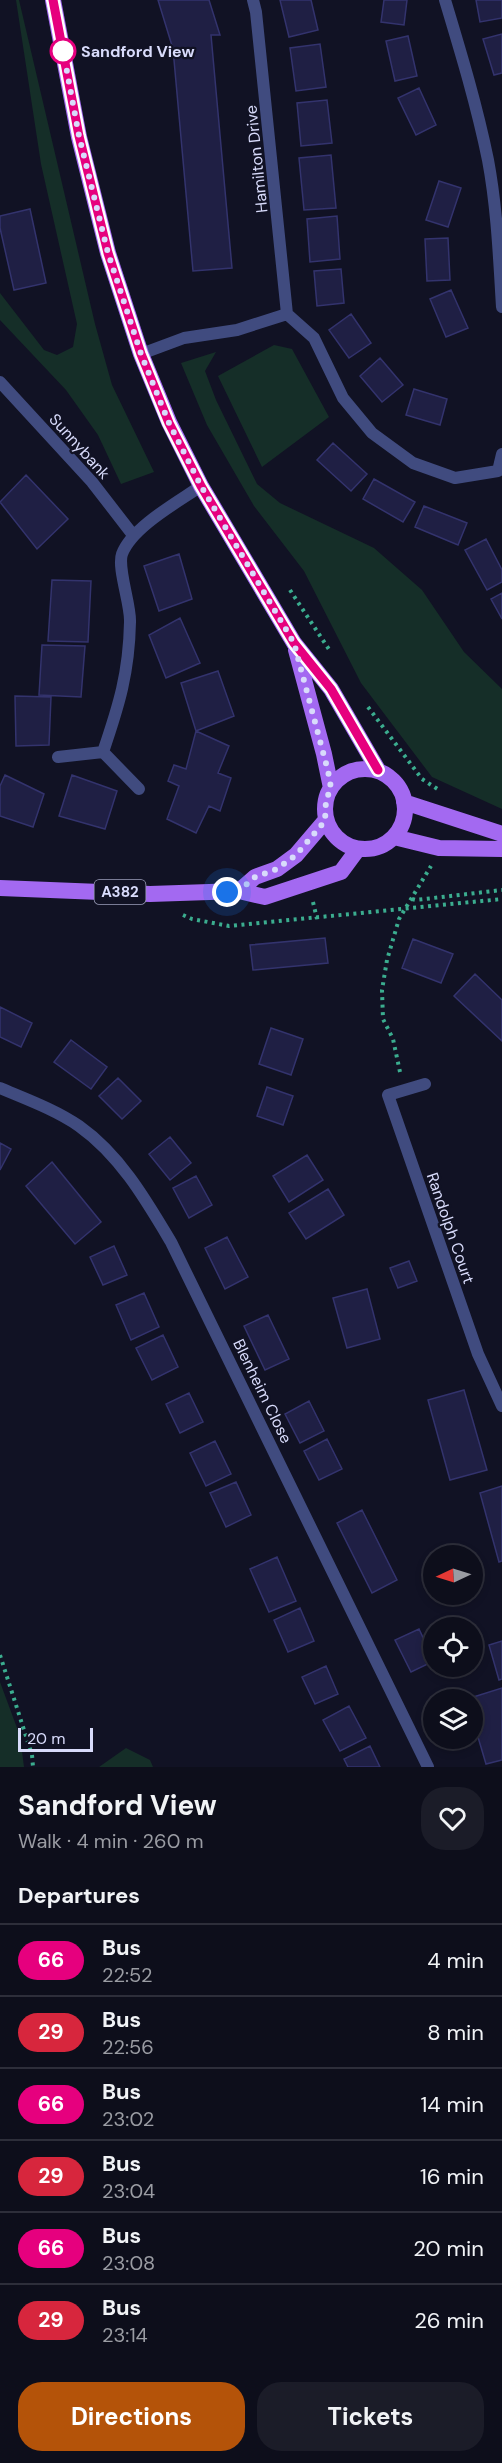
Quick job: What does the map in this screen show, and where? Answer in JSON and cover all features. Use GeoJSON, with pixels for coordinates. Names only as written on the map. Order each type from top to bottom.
{"type":"FeatureCollection","features":[{"type":"Feature","properties":{"kind":"main road"},"geometry":{"type":"LineString","coordinates":[[53,0],[79,136],[105,241],[141,354],[169,423],[201,486],[294,643],[331,689],[378,770]]}},
{"type":"Feature","properties":{"kind":"main road"},"geometry":{"type":"LineString","coordinates":[[294,643],[331,788]]}},
{"type":"Feature","properties":{"kind":"main road"},"geometry":{"type":"LineString","coordinates":[[364,768],[378,770],[390,777],[399,788],[404,802],[401,825],[394,837],[371,849],[358,849],[332,834],[325,821],[326,800],[331,788],[339,778],[350,771],[364,768]]}},
{"type":"Feature","properties":{"kind":"main road"},"geometry":{"type":"LineString","coordinates":[[404,802],[502,834]]}},
{"type":"Feature","properties":{"kind":"main road"},"geometry":{"type":"LineString","coordinates":[[239,891],[255,877],[277,869],[296,855],[325,821]]}},
{"type":"Feature","properties":{"kind":"main road"},"geometry":{"type":"LineString","coordinates":[[394,837],[439,848],[502,849]]}},
{"type":"Feature","properties":{"kind":"main road","name":"A382"},"geometry":{"type":"LineString","coordinates":[[0,888],[150,894],[239,891],[265,897],[341,872],[358,849]]}},
{"type":"Feature","properties":{"kind":"street","name":"Hamilton Drive"},"geometry":{"type":"LineString","coordinates":[[253,0],[273,159],[287,314]]}},
{"type":"Feature","properties":{"kind":"street"},"geometry":{"type":"LineString","coordinates":[[445,0],[472,93],[488,161],[497,231],[502,307]]}},
{"type":"Feature","properties":{"kind":"street"},"geometry":{"type":"LineString","coordinates":[[141,354],[184,338],[237,330],[287,314],[314,338],[343,398],[372,433],[412,462],[455,478],[500,475],[502,454]]}},
{"type":"Feature","properties":{"kind":"street","name":"Sunnybank"},"geometry":{"type":"LineString","coordinates":[[0,382],[92,482],[133,535]]}},
{"type":"Feature","properties":{"kind":"street"},"geometry":{"type":"LineString","coordinates":[[103,752],[123,693],[129,658],[130,619],[121,556],[133,535],[201,486]]}},
{"type":"Feature","properties":{"kind":"street"},"geometry":{"type":"LineString","coordinates":[[58,757],[103,752]]}},
{"type":"Feature","properties":{"kind":"street"},"geometry":{"type":"LineString","coordinates":[[103,752],[139,789]]}},
{"type":"Feature","properties":{"kind":"street"},"geometry":{"type":"LineString","coordinates":[[405,1090],[426,1084]]}},
{"type":"Feature","properties":{"kind":"street","name":"Blenheim Close"},"geometry":{"type":"LineString","coordinates":[[0,1088],[79,1126],[107,1151],[144,1195],[171,1242],[428,1767]]}},
{"type":"Feature","properties":{"kind":"street","name":"Randolph Court"},"geometry":{"type":"LineString","coordinates":[[405,1090],[388,1095],[478,1354],[502,1406]]}},
{"type":"Feature","properties":{"kind":"path"},"geometry":{"type":"LineString","coordinates":[[284,580],[333,656]]}},
{"type":"Feature","properties":{"kind":"path"},"geometry":{"type":"LineString","coordinates":[[364,702],[422,779],[441,791]]}},
{"type":"Feature","properties":{"kind":"path"},"geometry":{"type":"LineString","coordinates":[[405,1090],[393,1039],[383,1019],[382,990],[387,960],[399,919],[412,899],[502,890]]}},
{"type":"Feature","properties":{"kind":"path"},"geometry":{"type":"LineString","coordinates":[[0,1655],[32,1755],[33,1767]]}},
{"type":"Feature","properties":{"kind":"green space"},"geometry":{"type":"Polygon","coordinates":[[[16,0],[19,0],[95,324],[112,385],[154,472],[121,484],[98,435],[66,390],[0,320],[0,293],[44,350],[57,355],[73,347],[77,324],[41,164],[16,0]]]}},
{"type":"Feature","properties":{"kind":"green space"},"geometry":{"type":"Polygon","coordinates":[[[274,345],[292,349],[329,417],[262,467],[218,376],[274,345]]]}},
{"type":"Feature","properties":{"kind":"green space"},"geometry":{"type":"Polygon","coordinates":[[[216,352],[205,371],[216,400],[257,484],[280,503],[374,548],[422,590],[464,652],[502,689],[502,809],[432,777],[361,683],[304,571],[254,506],[207,425],[181,363],[216,352]]]}},
{"type":"Feature","properties":{"kind":"green space"},"geometry":{"type":"Polygon","coordinates":[[[0,1682],[20,1736],[24,1767],[0,1767],[0,1682]]]}},
{"type":"Feature","properties":{"kind":"green space"},"geometry":{"type":"Polygon","coordinates":[[[126,1748],[150,1760],[153,1767],[99,1767],[126,1748]]]}},
{"type":"Feature","properties":{"kind":"building"},"geometry":{"type":"Polygon","coordinates":[[[158,0],[209,0],[220,35],[211,35],[232,268],[193,271],[173,49],[158,0]]]}},
{"type":"Feature","properties":{"kind":"building"},"geometry":{"type":"Polygon","coordinates":[[[280,0],[311,0],[318,30],[289,37],[280,0]]]}},
{"type":"Feature","properties":{"kind":"building"},"geometry":{"type":"Polygon","coordinates":[[[384,0],[407,0],[404,25],[381,22],[384,0]]]}},
{"type":"Feature","properties":{"kind":"building"},"geometry":{"type":"Polygon","coordinates":[[[476,0],[502,0],[502,18],[480,22],[476,0]]]}},
{"type":"Feature","properties":{"kind":"building"},"geometry":{"type":"Polygon","coordinates":[[[502,34],[502,73],[494,75],[483,39],[502,34]]]}},
{"type":"Feature","properties":{"kind":"building"},"geometry":{"type":"Polygon","coordinates":[[[408,36],[417,76],[395,81],[386,41],[408,36]]]}},
{"type":"Feature","properties":{"kind":"building"},"geometry":{"type":"Polygon","coordinates":[[[320,44],[326,87],[296,91],[290,48],[320,44]]]}},
{"type":"Feature","properties":{"kind":"building"},"geometry":{"type":"Polygon","coordinates":[[[419,88],[436,125],[416,135],[398,98],[419,88]]]}},
{"type":"Feature","properties":{"kind":"building"},"geometry":{"type":"Polygon","coordinates":[[[327,100],[332,143],[301,146],[297,103],[327,100]]]}},
{"type":"Feature","properties":{"kind":"building"},"geometry":{"type":"Polygon","coordinates":[[[331,155],[336,208],[304,210],[299,158],[331,155]]]}},
{"type":"Feature","properties":{"kind":"building"},"geometry":{"type":"Polygon","coordinates":[[[439,181],[461,188],[448,227],[426,220],[439,181]]]}},
{"type":"Feature","properties":{"kind":"building"},"geometry":{"type":"Polygon","coordinates":[[[30,209],[46,283],[14,290],[0,228],[0,216],[30,209]]]}},
{"type":"Feature","properties":{"kind":"building"},"geometry":{"type":"Polygon","coordinates":[[[337,216],[340,259],[310,262],[307,219],[337,216]]]}},
{"type":"Feature","properties":{"kind":"building"},"geometry":{"type":"Polygon","coordinates":[[[448,238],[450,280],[427,281],[425,239],[448,238]]]}},
{"type":"Feature","properties":{"kind":"building"},"geometry":{"type":"Polygon","coordinates":[[[341,269],[344,303],[317,306],[314,271],[341,269]]]}},
{"type":"Feature","properties":{"kind":"building"},"geometry":{"type":"Polygon","coordinates":[[[451,290],[468,328],[446,337],[430,299],[451,290]]]}},
{"type":"Feature","properties":{"kind":"building"},"geometry":{"type":"Polygon","coordinates":[[[351,314],[371,343],[349,358],[329,330],[351,314]]]}},
{"type":"Feature","properties":{"kind":"building"},"geometry":{"type":"Polygon","coordinates":[[[380,358],[403,385],[382,402],[360,376],[380,358]]]}},
{"type":"Feature","properties":{"kind":"building"},"geometry":{"type":"Polygon","coordinates":[[[414,389],[447,399],[440,425],[406,415],[414,389]]]}},
{"type":"Feature","properties":{"kind":"building"},"geometry":{"type":"Polygon","coordinates":[[[333,443],[367,474],[351,491],[317,460],[333,443]]]}},
{"type":"Feature","properties":{"kind":"building"},"geometry":{"type":"Polygon","coordinates":[[[26,475],[68,519],[37,549],[0,502],[26,475]]]}},
{"type":"Feature","properties":{"kind":"building"},"geometry":{"type":"Polygon","coordinates":[[[374,479],[415,502],[403,522],[363,499],[374,479]]]}},
{"type":"Feature","properties":{"kind":"building"},"geometry":{"type":"Polygon","coordinates":[[[424,506],[467,523],[458,545],[415,527],[424,506]]]}},
{"type":"Feature","properties":{"kind":"building"},"geometry":{"type":"Polygon","coordinates":[[[486,539],[502,570],[502,582],[487,590],[465,550],[486,539]]]}},
{"type":"Feature","properties":{"kind":"building"},"geometry":{"type":"Polygon","coordinates":[[[179,554],[192,599],[159,611],[144,566],[179,554]]]}},
{"type":"Feature","properties":{"kind":"building"},"geometry":{"type":"Polygon","coordinates":[[[52,580],[91,581],[88,642],[48,641],[52,580]]]}},
{"type":"Feature","properties":{"kind":"building"},"geometry":{"type":"Polygon","coordinates":[[[502,593],[502,619],[491,599],[502,593]]]}},
{"type":"Feature","properties":{"kind":"building"},"geometry":{"type":"Polygon","coordinates":[[[180,618],[200,663],[166,678],[149,635],[180,618]]]}},
{"type":"Feature","properties":{"kind":"building"},"geometry":{"type":"Polygon","coordinates":[[[42,645],[85,646],[81,697],[39,695],[42,645]]]}},
{"type":"Feature","properties":{"kind":"building"},"geometry":{"type":"Polygon","coordinates":[[[218,671],[234,716],[196,731],[181,683],[218,671]]]}},
{"type":"Feature","properties":{"kind":"building"},"geometry":{"type":"Polygon","coordinates":[[[15,696],[51,697],[49,745],[16,746],[15,696]]]}},
{"type":"Feature","properties":{"kind":"building"},"geometry":{"type":"Polygon","coordinates":[[[196,731],[229,746],[218,773],[231,778],[220,811],[209,806],[196,833],[167,819],[179,786],[168,781],[174,765],[186,769],[196,731]]]}},
{"type":"Feature","properties":{"kind":"building"},"geometry":{"type":"Polygon","coordinates":[[[5,775],[44,794],[33,827],[0,816],[0,786],[5,775]]]}},
{"type":"Feature","properties":{"kind":"building"},"geometry":{"type":"Polygon","coordinates":[[[72,775],[117,791],[105,829],[59,816],[72,775]]]}},
{"type":"Feature","properties":{"kind":"building"},"geometry":{"type":"Polygon","coordinates":[[[325,938],[328,963],[253,970],[250,945],[325,938]]]}},
{"type":"Feature","properties":{"kind":"building"},"geometry":{"type":"Polygon","coordinates":[[[413,939],[453,954],[441,983],[402,968],[413,939]]]}},
{"type":"Feature","properties":{"kind":"building"},"geometry":{"type":"Polygon","coordinates":[[[475,974],[502,1000],[502,1041],[454,996],[475,974]]]}},
{"type":"Feature","properties":{"kind":"building"},"geometry":{"type":"Polygon","coordinates":[[[0,1007],[32,1023],[21,1047],[0,1037],[0,1007]]]}},
{"type":"Feature","properties":{"kind":"building"},"geometry":{"type":"Polygon","coordinates":[[[271,1028],[303,1039],[291,1075],[259,1064],[271,1028]]]}},
{"type":"Feature","properties":{"kind":"building"},"geometry":{"type":"Polygon","coordinates":[[[71,1040],[107,1067],[91,1089],[54,1062],[71,1040]]]}},
{"type":"Feature","properties":{"kind":"building"},"geometry":{"type":"Polygon","coordinates":[[[118,1078],[141,1101],[122,1119],[99,1096],[118,1078]]]}},
{"type":"Feature","properties":{"kind":"building"},"geometry":{"type":"Polygon","coordinates":[[[267,1087],[293,1096],[283,1125],[257,1116],[267,1087]]]}},
{"type":"Feature","properties":{"kind":"building"},"geometry":{"type":"Polygon","coordinates":[[[170,1137],[191,1163],[170,1180],[149,1154],[170,1137]]]}},
{"type":"Feature","properties":{"kind":"building"},"geometry":{"type":"Polygon","coordinates":[[[0,1143],[11,1149],[0,1170],[0,1143]]]}},
{"type":"Feature","properties":{"kind":"building"},"geometry":{"type":"Polygon","coordinates":[[[307,1155],[323,1180],[289,1202],[273,1176],[307,1155]]]}},
{"type":"Feature","properties":{"kind":"building"},"geometry":{"type":"Polygon","coordinates":[[[52,1162],[101,1222],[75,1244],[26,1186],[52,1162]]]}},
{"type":"Feature","properties":{"kind":"building"},"geometry":{"type":"Polygon","coordinates":[[[196,1176],[212,1205],[189,1218],[173,1188],[196,1176]]]}},
{"type":"Feature","properties":{"kind":"building"},"geometry":{"type":"Polygon","coordinates":[[[328,1189],[344,1215],[306,1239],[289,1213],[328,1189]]]}},
{"type":"Feature","properties":{"kind":"building"},"geometry":{"type":"Polygon","coordinates":[[[227,1237],[248,1277],[225,1289],[205,1248],[227,1237]]]}},
{"type":"Feature","properties":{"kind":"building"},"geometry":{"type":"Polygon","coordinates":[[[114,1246],[127,1275],[103,1285],[90,1257],[114,1246]]]}},
{"type":"Feature","properties":{"kind":"building"},"geometry":{"type":"Polygon","coordinates":[[[409,1261],[417,1281],[398,1288],[390,1268],[409,1261]]]}},
{"type":"Feature","properties":{"kind":"building"},"geometry":{"type":"Polygon","coordinates":[[[367,1289],[380,1339],[347,1348],[333,1298],[367,1289]]]}},
{"type":"Feature","properties":{"kind":"building"},"geometry":{"type":"Polygon","coordinates":[[[144,1293],[159,1327],[131,1340],[116,1305],[144,1293]]]}},
{"type":"Feature","properties":{"kind":"building"},"geometry":{"type":"Polygon","coordinates":[[[268,1315],[289,1359],[265,1370],[244,1326],[268,1315]]]}},
{"type":"Feature","properties":{"kind":"building"},"geometry":{"type":"Polygon","coordinates":[[[163,1335],[178,1367],[152,1380],[136,1348],[163,1335]]]}},
{"type":"Feature","properties":{"kind":"building"},"geometry":{"type":"Polygon","coordinates":[[[464,1390],[487,1470],[450,1480],[428,1400],[464,1390]]]}},
{"type":"Feature","properties":{"kind":"building"},"geometry":{"type":"Polygon","coordinates":[[[189,1393],[203,1422],[180,1433],[166,1404],[189,1393]]]}},
{"type":"Feature","properties":{"kind":"building"},"geometry":{"type":"Polygon","coordinates":[[[309,1401],[324,1431],[300,1443],[285,1414],[309,1401]]]}},
{"type":"Feature","properties":{"kind":"building"},"geometry":{"type":"Polygon","coordinates":[[[327,1439],[342,1469],[319,1480],[304,1451],[327,1439]]]}},
{"type":"Feature","properties":{"kind":"building"},"geometry":{"type":"Polygon","coordinates":[[[215,1441],[231,1474],[206,1486],[190,1453],[215,1441]]]}},
{"type":"Feature","properties":{"kind":"building"},"geometry":{"type":"Polygon","coordinates":[[[236,1482],[251,1515],[226,1527],[210,1493],[236,1482]]]}},
{"type":"Feature","properties":{"kind":"building"},"geometry":{"type":"Polygon","coordinates":[[[502,1486],[502,1561],[499,1562],[480,1493],[502,1486]]]}},
{"type":"Feature","properties":{"kind":"building"},"geometry":{"type":"Polygon","coordinates":[[[362,1510],[397,1580],[372,1593],[337,1523],[362,1510]]]}},
{"type":"Feature","properties":{"kind":"building"},"geometry":{"type":"Polygon","coordinates":[[[277,1557],[296,1601],[269,1612],[250,1569],[277,1557]]]}},
{"type":"Feature","properties":{"kind":"building"},"geometry":{"type":"Polygon","coordinates":[[[300,1608],[314,1641],[288,1652],[274,1620],[300,1608]]]}},
{"type":"Feature","properties":{"kind":"building"},"geometry":{"type":"Polygon","coordinates":[[[419,1629],[423,1638],[423,1666],[411,1672],[395,1640],[419,1629]]]}},
{"type":"Feature","properties":{"kind":"building"},"geometry":{"type":"Polygon","coordinates":[[[502,1641],[502,1679],[499,1680],[489,1645],[502,1641]]]}},
{"type":"Feature","properties":{"kind":"building"},"geometry":{"type":"Polygon","coordinates":[[[326,1666],[338,1694],[315,1704],[302,1677],[326,1666]]]}},
{"type":"Feature","properties":{"kind":"building"},"geometry":{"type":"Polygon","coordinates":[[[502,1688],[502,1760],[486,1764],[482,1749],[483,1694],[502,1688]]]}},
{"type":"Feature","properties":{"kind":"building"},"geometry":{"type":"Polygon","coordinates":[[[349,1706],[366,1738],[340,1751],[323,1720],[349,1706]]]}},
{"type":"Feature","properties":{"kind":"building"},"geometry":{"type":"Polygon","coordinates":[[[370,1746],[380,1767],[348,1767],[344,1759],[370,1746]]]}},
{"type":"Feature","properties":{"kind":"bus line","name":"66"},"geometry":{"type":"LineString","coordinates":[[53,0],[79,136],[108,253],[141,354],[169,423],[201,486],[294,643],[331,689],[378,770]]}},
{"type":"Feature","properties":{"kind":"place","name":"Sandford View"},"geometry":{"type":"Point","coordinates":[63,51]}},
{"type":"Feature","properties":{"kind":"route"},"geometry":{"type":"LineString","coordinates":[[63,51],[62,45],[79,136],[108,253],[141,354],[169,423],[201,486],[294,643],[328,771],[331,788],[326,800],[325,821],[296,855],[277,869],[255,877],[239,891],[227,892]]}}]}
